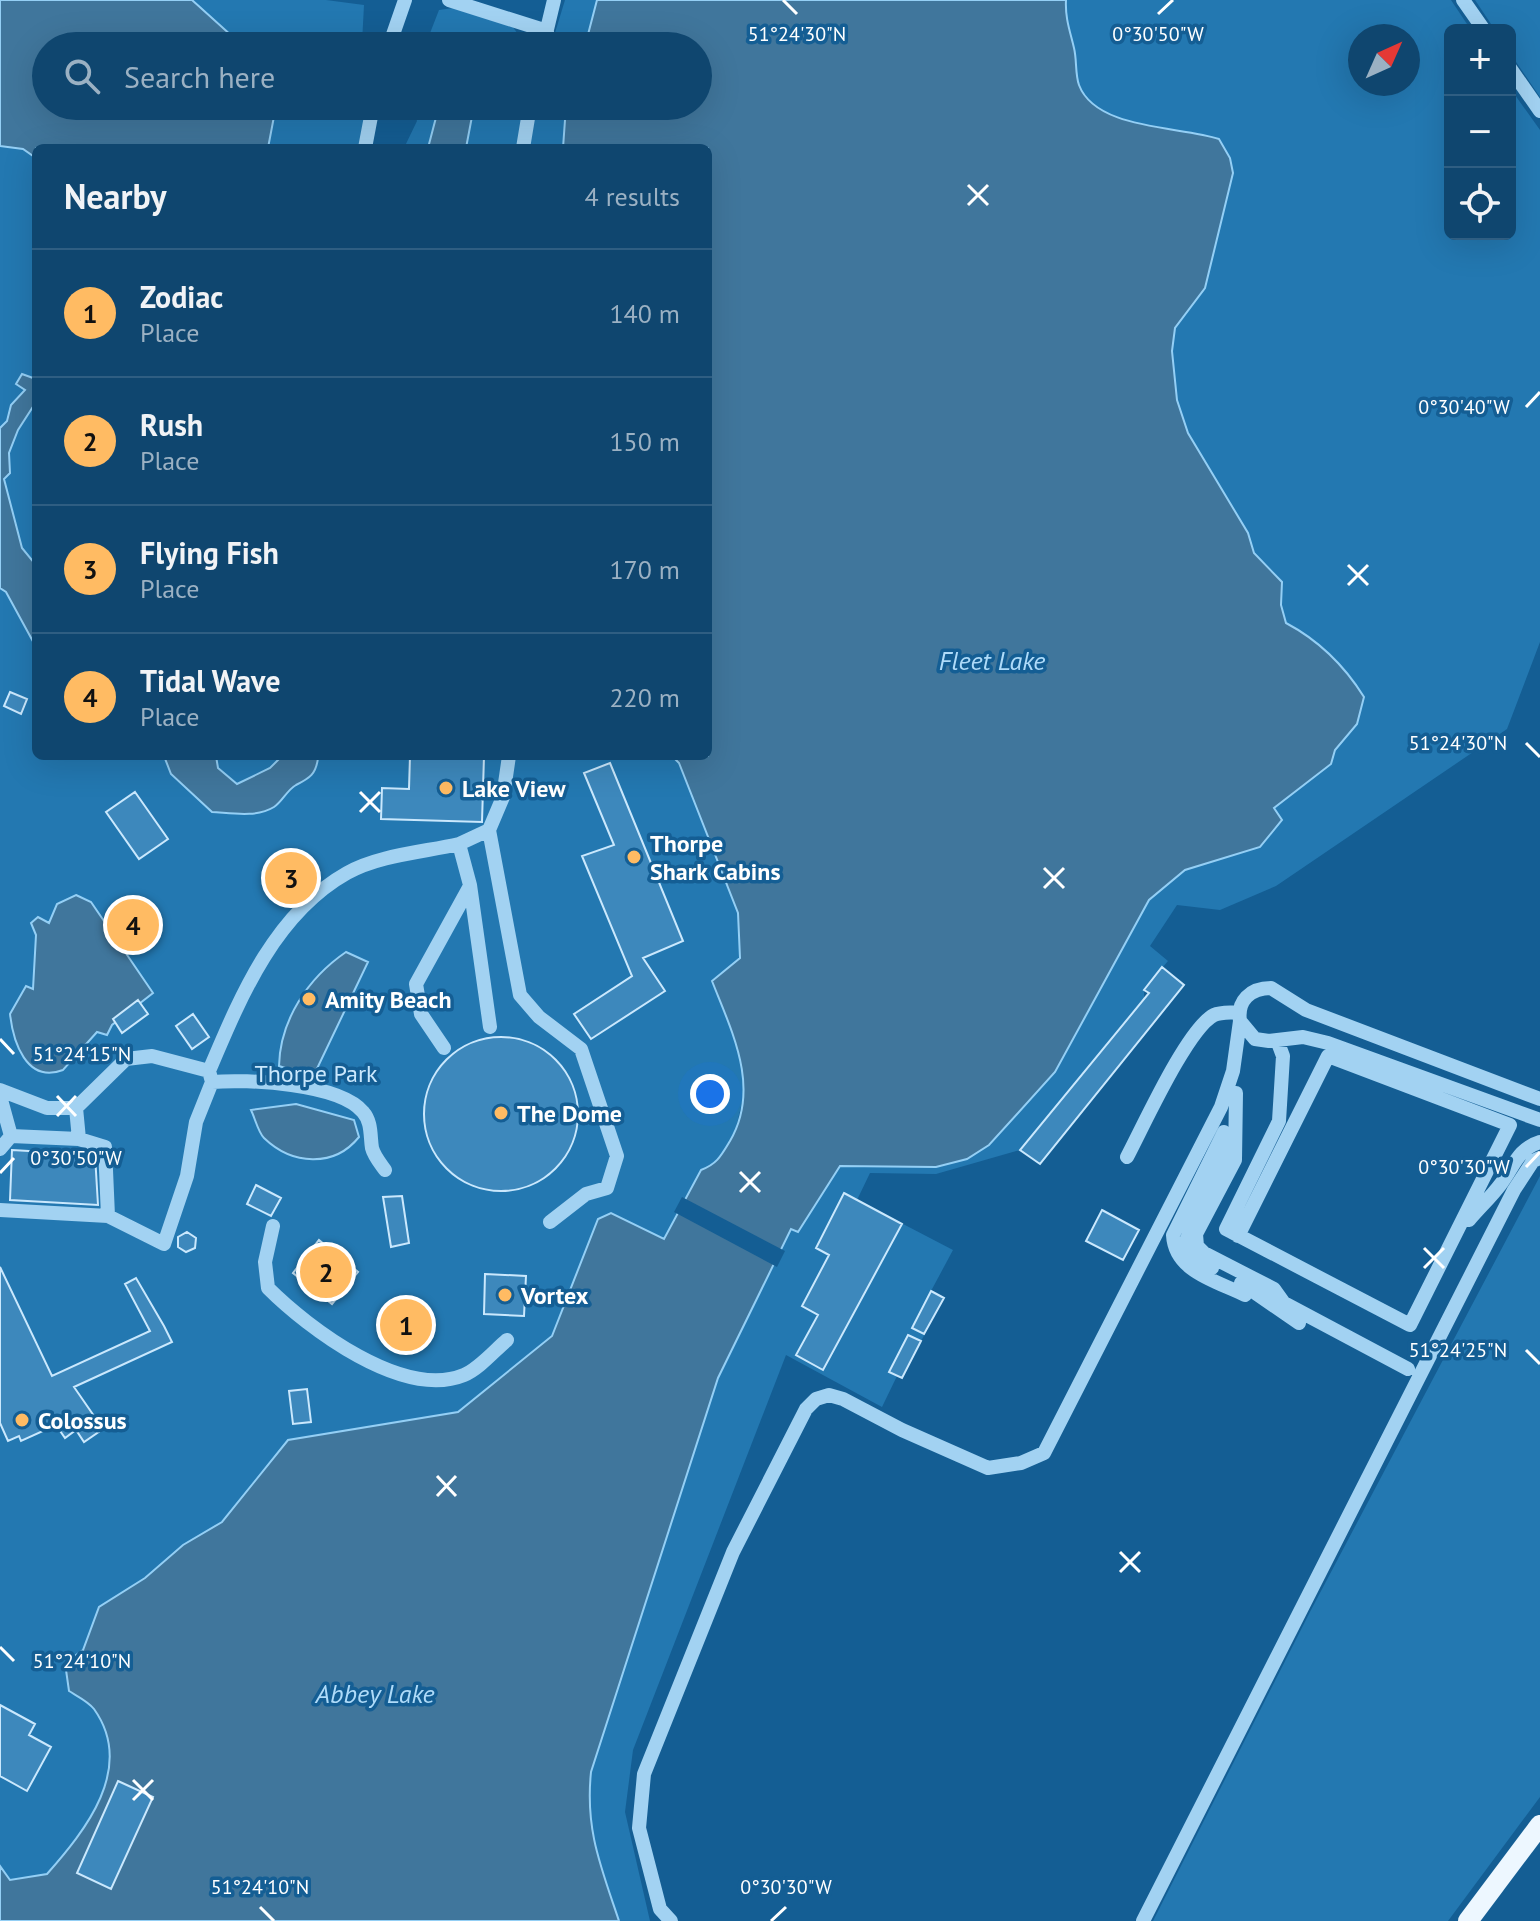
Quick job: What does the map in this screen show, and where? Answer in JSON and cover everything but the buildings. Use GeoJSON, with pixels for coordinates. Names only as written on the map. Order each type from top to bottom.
{"type":"FeatureCollection","features":[{"type":"Feature","properties":{"kind":"main road"},"geometry":{"type":"LineString","coordinates":[[1468,1921],[1540,1825]]}},
{"type":"Feature","properties":{"kind":"street"},"geometry":{"type":"LineString","coordinates":[[394,32],[405,0]]}},
{"type":"Feature","properties":{"kind":"street"},"geometry":{"type":"LineString","coordinates":[[449,0],[547,31],[554,0]]}},
{"type":"Feature","properties":{"kind":"street"},"geometry":{"type":"LineString","coordinates":[[1463,0],[1480,24]]}},
{"type":"Feature","properties":{"kind":"street"},"geometry":{"type":"LineString","coordinates":[[1516,77],[1540,111]]}},
{"type":"Feature","properties":{"kind":"street"},"geometry":{"type":"LineString","coordinates":[[366,144],[370,120]]}},
{"type":"Feature","properties":{"kind":"street"},"geometry":{"type":"LineString","coordinates":[[524,144],[528,120]]}},
{"type":"Feature","properties":{"kind":"street"},"geometry":{"type":"LineString","coordinates":[[508,760],[503,797],[489,830],[520,995],[539,1017],[581,1049],[617,1156],[607,1188],[586,1194],[550,1222]]}},
{"type":"Feature","properties":{"kind":"street"},"geometry":{"type":"LineString","coordinates":[[0,1210],[108,1216],[164,1244],[187,1176],[196,1122],[210,1076],[273,941],[307,902],[347,873],[366,865],[459,844],[489,830]]}},
{"type":"Feature","properties":{"kind":"street"},"geometry":{"type":"LineString","coordinates":[[459,844],[470,885],[490,1027]]}},
{"type":"Feature","properties":{"kind":"street"},"geometry":{"type":"LineString","coordinates":[[444,1048],[421,1014],[416,984],[470,885]]}},
{"type":"Feature","properties":{"kind":"street"},"geometry":{"type":"LineString","coordinates":[[1299,1323],[1273,1308],[1256,1290],[1186,1251],[1188,1231],[1226,1153],[1226,1110],[1239,1017],[1246,996],[1262,988],[1271,988],[1306,1010],[1539,1095]]}},
{"type":"Feature","properties":{"kind":"street"},"geometry":{"type":"LineString","coordinates":[[1127,1157],[1196,1033],[1216,1014],[1239,1017]]}},
{"type":"Feature","properties":{"kind":"street"},"geometry":{"type":"LineString","coordinates":[[1239,1017],[1248,1035],[1236,1093],[1235,1160],[1196,1234],[1197,1246],[1204,1253],[1274,1289],[1284,1303],[1408,1369]]}},
{"type":"Feature","properties":{"kind":"street"},"geometry":{"type":"LineString","coordinates":[[1248,1035],[1262,1041],[1303,1037],[1328,1043],[1540,1120]]}},
{"type":"Feature","properties":{"kind":"street"},"geometry":{"type":"LineString","coordinates":[[1232,1233],[1279,1121],[1283,1056],[1277,1040]]}},
{"type":"Feature","properties":{"kind":"street"},"geometry":{"type":"LineString","coordinates":[[0,1093],[47,1108],[76,1108],[126,1059],[152,1056],[210,1076],[304,1086],[349,1102],[363,1111],[370,1124],[373,1152],[385,1170]]}},
{"type":"Feature","properties":{"kind":"street"},"geometry":{"type":"LineString","coordinates":[[1328,1056],[1510,1125],[1410,1325],[1232,1233],[1328,1056]]}},
{"type":"Feature","properties":{"kind":"street"},"geometry":{"type":"LineString","coordinates":[[0,1093],[11,1136]]}},
{"type":"Feature","properties":{"kind":"street"},"geometry":{"type":"LineString","coordinates":[[671,1921],[660,1909],[639,1828],[644,1774],[733,1552],[806,1409],[816,1399],[829,1395],[843,1399],[902,1430],[988,1468],[1021,1463],[1048,1454],[1236,1093]]}},
{"type":"Feature","properties":{"kind":"street"},"geometry":{"type":"LineString","coordinates":[[76,1108],[79,1139]]}},
{"type":"Feature","properties":{"kind":"street"},"geometry":{"type":"LineString","coordinates":[[1226,1110],[1173,1235],[1174,1245],[1178,1257],[1187,1267],[1245,1295]]}},
{"type":"Feature","properties":{"kind":"street"},"geometry":{"type":"LineString","coordinates":[[11,1136],[79,1139],[105,1147],[108,1216]]}},
{"type":"Feature","properties":{"kind":"street"},"geometry":{"type":"LineString","coordinates":[[0,1149],[11,1136]]}},
{"type":"Feature","properties":{"kind":"street"},"geometry":{"type":"LineString","coordinates":[[1455,1235],[1501,1184],[1517,1157],[1527,1147],[1540,1142]]}},
{"type":"Feature","properties":{"kind":"street"},"geometry":{"type":"LineString","coordinates":[[1143,1921],[1514,1190],[1533,1161],[1540,1158]]}},
{"type":"Feature","properties":{"kind":"street"},"geometry":{"type":"LineString","coordinates":[[273,1226],[265,1262],[268,1288],[316,1330],[355,1354],[402,1374],[429,1381],[465,1375],[507,1340]]}},
{"type":"Feature","properties":{"kind":"green space"},"geometry":{"type":"Polygon","coordinates":[[[192,0],[326,0],[364,5],[363,32],[227,32],[192,0]]]}},
{"type":"Feature","properties":{"kind":"green space"},"geometry":{"type":"Polygon","coordinates":[[[565,0],[597,0],[589,32],[555,32],[565,0]]]}},
{"type":"Feature","properties":{"kind":"green space","name":"Thorpe Park"},"geometry":{"type":"Polygon","coordinates":[[[1065,0],[1451,0],[1467,24],[1444,24],[1444,240],[1516,240],[1516,96],[1540,130],[1540,642],[1507,729],[1276,886],[1220,910],[1177,905],[1150,946],[1168,961],[1144,989],[1144,998],[1020,1150],[936,1174],[870,1173],[857,1200],[953,1250],[931,1291],[944,1297],[902,1378],[897,1376],[882,1407],[786,1355],[633,1750],[625,1812],[650,1921],[619,1921],[592,1830],[591,1772],[718,1378],[773,1265],[664,1240],[611,1213],[598,1219],[552,1336],[458,1412],[288,1440],[222,1522],[183,1545],[145,1578],[99,1607],[69,1691],[92,1706],[106,1731],[110,1754],[108,1776],[101,1798],[76,1839],[47,1875],[10,1880],[0,1866],[0,146],[23,149],[32,155],[32,760],[676,760],[738,913],[740,958],[735,1039],[746,1085],[735,1132],[716,1164],[701,1170],[686,1199],[797,1232],[840,1166],[936,1167],[990,1145],[1055,1072],[1149,900],[1185,870],[1260,847],[1274,826],[1273,809],[1331,764],[1335,750],[1357,724],[1364,697],[1330,655],[1286,623],[1281,605],[1282,582],[1254,553],[1248,533],[1188,433],[1177,400],[1172,351],[1175,328],[1205,288],[1233,174],[1218,139],[1141,124],[1103,111],[1088,100],[1079,85],[1065,0]]]}},
{"type":"Feature","properties":{"kind":"green space"},"geometry":{"type":"Polygon","coordinates":[[[1475,0],[1540,0],[1540,97],[1516,62],[1516,24],[1491,24],[1475,0]]]}},
{"type":"Feature","properties":{"kind":"green space"},"geometry":{"type":"Polygon","coordinates":[[[453,8],[513,27],[516,32],[430,32],[439,10],[453,8]]]}},
{"type":"Feature","properties":{"kind":"green space"},"geometry":{"type":"Polygon","coordinates":[[[273,120],[368,120],[364,144],[269,144],[273,120]]]}},
{"type":"Feature","properties":{"kind":"green space"},"geometry":{"type":"Polygon","coordinates":[[[435,120],[429,144],[406,144],[417,121],[435,120]]]}},
{"type":"Feature","properties":{"kind":"green space"},"geometry":{"type":"Polygon","coordinates":[[[471,120],[566,120],[565,144],[467,144],[471,120]]]}},
{"type":"Feature","properties":{"kind":"green space"},"geometry":{"type":"Polygon","coordinates":[[[1540,1176],[1540,1797],[1448,1921],[1153,1921],[1311,1610],[1540,1176]]]}},
{"type":"Feature","properties":{"kind":"water"},"geometry":{"type":"Polygon","coordinates":[[[0,0],[192,0],[227,32],[32,32],[32,120],[273,120],[269,144],[32,144],[32,155],[23,149],[0,146],[0,0]]]}},
{"type":"Feature","properties":{"kind":"water","name":"Fleet Lake"},"geometry":{"type":"Polygon","coordinates":[[[597,0],[1066,0],[1078,81],[1088,100],[1120,118],[1219,139],[1230,158],[1233,173],[1205,288],[1175,328],[1172,351],[1177,400],[1188,433],[1248,533],[1254,553],[1282,582],[1281,605],[1286,623],[1330,655],[1364,697],[1357,724],[1335,750],[1331,764],[1274,808],[1282,820],[1260,847],[1185,870],[1149,900],[1055,1072],[989,1145],[967,1159],[936,1167],[840,1166],[798,1232],[791,1229],[718,1378],[591,1772],[592,1830],[619,1921],[0,1921],[0,1866],[10,1880],[47,1874],[90,1818],[108,1776],[110,1754],[106,1731],[92,1706],[69,1691],[65,1663],[83,1650],[99,1607],[145,1578],[183,1545],[222,1522],[288,1440],[458,1412],[552,1336],[598,1219],[611,1213],[664,1239],[701,1170],[721,1155],[739,1121],[743,1101],[740,1060],[712,981],[740,958],[738,913],[676,760],[712,760],[712,144],[563,144],[565,120],[712,120],[712,32],[589,32],[597,0]]]}},
{"type":"Feature","properties":{"kind":"water"},"geometry":{"type":"Polygon","coordinates":[[[435,120],[471,120],[467,144],[429,144],[435,120]]]}},
{"type":"Feature","properties":{"kind":"water"},"geometry":{"type":"Polygon","coordinates":[[[22,374],[32,378],[32,408],[18,430],[9,453],[10,473],[4,479],[22,548],[32,560],[32,640],[6,592],[0,588],[0,428],[7,421],[11,405],[25,390],[16,384],[22,374]]]}},
{"type":"Feature","properties":{"kind":"water"},"geometry":{"type":"Polygon","coordinates":[[[166,760],[217,760],[218,768],[237,784],[270,768],[278,760],[318,760],[312,775],[293,787],[274,807],[259,813],[212,812],[171,774],[166,760]]]}},
{"type":"Feature","properties":{"kind":"water"},"geometry":{"type":"Polygon","coordinates":[[[76,895],[91,902],[153,993],[112,1025],[107,1035],[97,1032],[63,1070],[50,1073],[31,1066],[24,1057],[14,1036],[10,1014],[26,986],[33,989],[36,935],[31,923],[38,917],[49,923],[57,904],[76,895]]]}},
{"type":"Feature","properties":{"kind":"water"},"geometry":{"type":"Polygon","coordinates":[[[346,952],[368,962],[313,1077],[279,1066],[285,1032],[299,1002],[320,974],[346,952]]]}},
{"type":"Feature","properties":{"kind":"water"},"geometry":{"type":"Polygon","coordinates":[[[296,1104],[354,1120],[359,1137],[338,1154],[325,1158],[300,1158],[287,1154],[264,1138],[251,1110],[296,1104]]]}},
{"type":"Feature","properties":{"kind":"pier"},"geometry":{"type":"Polygon","coordinates":[[[682,1197],[785,1251],[777,1267],[674,1212],[682,1197]]]}},
{"type":"Feature","properties":{"kind":"place","name":"Lake View"},"geometry":{"type":"Point","coordinates":[446,788]}},
{"type":"Feature","properties":{"kind":"place","name":"Thorpe Shark Cabins"},"geometry":{"type":"Point","coordinates":[634,857]}},
{"type":"Feature","properties":{"kind":"place","name":"Flying Fish"},"geometry":{"type":"Point","coordinates":[291,878]}},
{"type":"Feature","properties":{"kind":"place","name":"Tidal Wave"},"geometry":{"type":"Point","coordinates":[133,925]}},
{"type":"Feature","properties":{"kind":"place","name":"Amity Beach"},"geometry":{"type":"Point","coordinates":[309,999]}},
{"type":"Feature","properties":{"kind":"place","name":"The Dome"},"geometry":{"type":"Point","coordinates":[501,1113]}},
{"type":"Feature","properties":{"kind":"place","name":"Rush"},"geometry":{"type":"Point","coordinates":[326,1272]}},
{"type":"Feature","properties":{"kind":"place","name":"Vortex"},"geometry":{"type":"Point","coordinates":[505,1295]}},
{"type":"Feature","properties":{"kind":"place","name":"Zodiac"},"geometry":{"type":"Point","coordinates":[406,1325]}},
{"type":"Feature","properties":{"kind":"place","name":"Colossus"},"geometry":{"type":"Point","coordinates":[22,1420]}},
{"type":"Feature","properties":{"kind":"water label","name":"Abbey Lake"},"geometry":{"type":"Point","coordinates":[375,1693]}}]}
